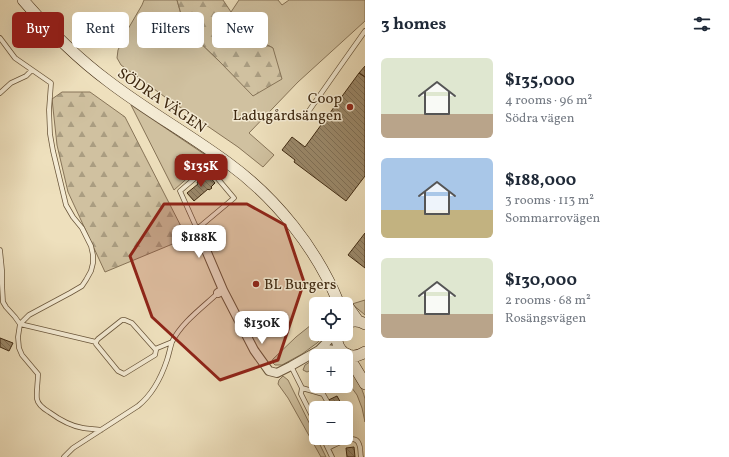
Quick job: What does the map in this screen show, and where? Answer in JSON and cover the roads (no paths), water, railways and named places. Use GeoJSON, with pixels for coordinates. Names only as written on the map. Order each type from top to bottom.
{"type":"FeatureCollection","features":[{"type":"Feature","properties":{"kind":"main road","name":"SÖDRA VÄGEN"},"geometry":{"type":"LineString","coordinates":[[23,0],[71,50],[108,81],[137,102],[211,150],[258,189],[279,210],[314,256],[336,297]]}},
{"type":"Feature","properties":{"kind":"main road","name":"SÖDRA VÄGEN"},"geometry":{"type":"LineString","coordinates":[[328,280],[341,297]]}},
{"type":"Feature","properties":{"kind":"main road","name":"SÖDRA VÄGEN"},"geometry":{"type":"LineString","coordinates":[[353,313],[361,323]]}},
{"type":"Feature","properties":{"kind":"main road"},"geometry":{"type":"LineString","coordinates":[[353,356],[357,356],[365,352]]}},
{"type":"Feature","properties":{"kind":"main road"},"geometry":{"type":"LineString","coordinates":[[353,366],[365,384]]}},
{"type":"Feature","properties":{"kind":"street"},"geometry":{"type":"LineString","coordinates":[[197,229],[221,291],[254,350],[269,371],[277,373],[309,356]]}},
{"type":"Feature","properties":{"kind":"street"},"geometry":{"type":"LineString","coordinates":[[320,349],[329,341]]}},
{"type":"Feature","properties":{"kind":"lane"},"geometry":{"type":"LineString","coordinates":[[306,115],[365,31]]}},
{"type":"Feature","properties":{"kind":"lane"},"geometry":{"type":"LineString","coordinates":[[0,38],[16,58],[50,83],[50,134],[66,205],[87,237],[93,255],[91,271],[82,286],[29,315],[20,324],[18,337],[19,348],[22,355],[38,374],[36,397],[38,403],[44,409],[72,426],[101,430]]}},
{"type":"Feature","properties":{"kind":"lane"},"geometry":{"type":"LineString","coordinates":[[0,93],[10,83],[26,76],[32,70]]}},
{"type":"Feature","properties":{"kind":"lane"},"geometry":{"type":"LineString","coordinates":[[209,170],[234,198],[197,229],[180,191],[201,173],[209,170]]}},
{"type":"Feature","properties":{"kind":"lane"},"geometry":{"type":"LineString","coordinates":[[0,250],[3,302],[20,324],[96,342]]}},
{"type":"Feature","properties":{"kind":"lane"},"geometry":{"type":"LineString","coordinates":[[64,457],[73,448],[138,406],[146,399],[159,380],[172,342],[184,325],[221,291]]}},
{"type":"Feature","properties":{"kind":"lane"},"geometry":{"type":"LineString","coordinates":[[122,320],[125,320],[132,323],[156,350],[155,355],[124,374],[118,371],[96,344],[96,342],[122,320]]}},
{"type":"Feature","properties":{"kind":"lane"},"geometry":{"type":"LineString","coordinates":[[155,349],[172,342]]}},
{"type":"Feature","properties":{"kind":"lane"},"geometry":{"type":"LineString","coordinates":[[291,366],[302,388],[301,394],[309,410]]}},
{"type":"Feature","properties":{"kind":"lane"},"geometry":{"type":"LineString","coordinates":[[302,388],[323,394],[327,401]]}},
{"type":"Feature","properties":{"kind":"lane"},"geometry":{"type":"LineString","coordinates":[[328,448],[351,438],[356,440],[359,444],[361,457]]}},
{"type":"Feature","properties":{"kind":"lane"},"geometry":{"type":"LineString","coordinates":[[326,445],[332,457]]}},
{"type":"Feature","properties":{"kind":"place","name":"Coop Ladugårdsängen"},"geometry":{"type":"Point","coordinates":[350,107]}},
{"type":"Feature","properties":{"kind":"place","name":"BL Burgers"},"geometry":{"type":"Point","coordinates":[256,284]}}]}
